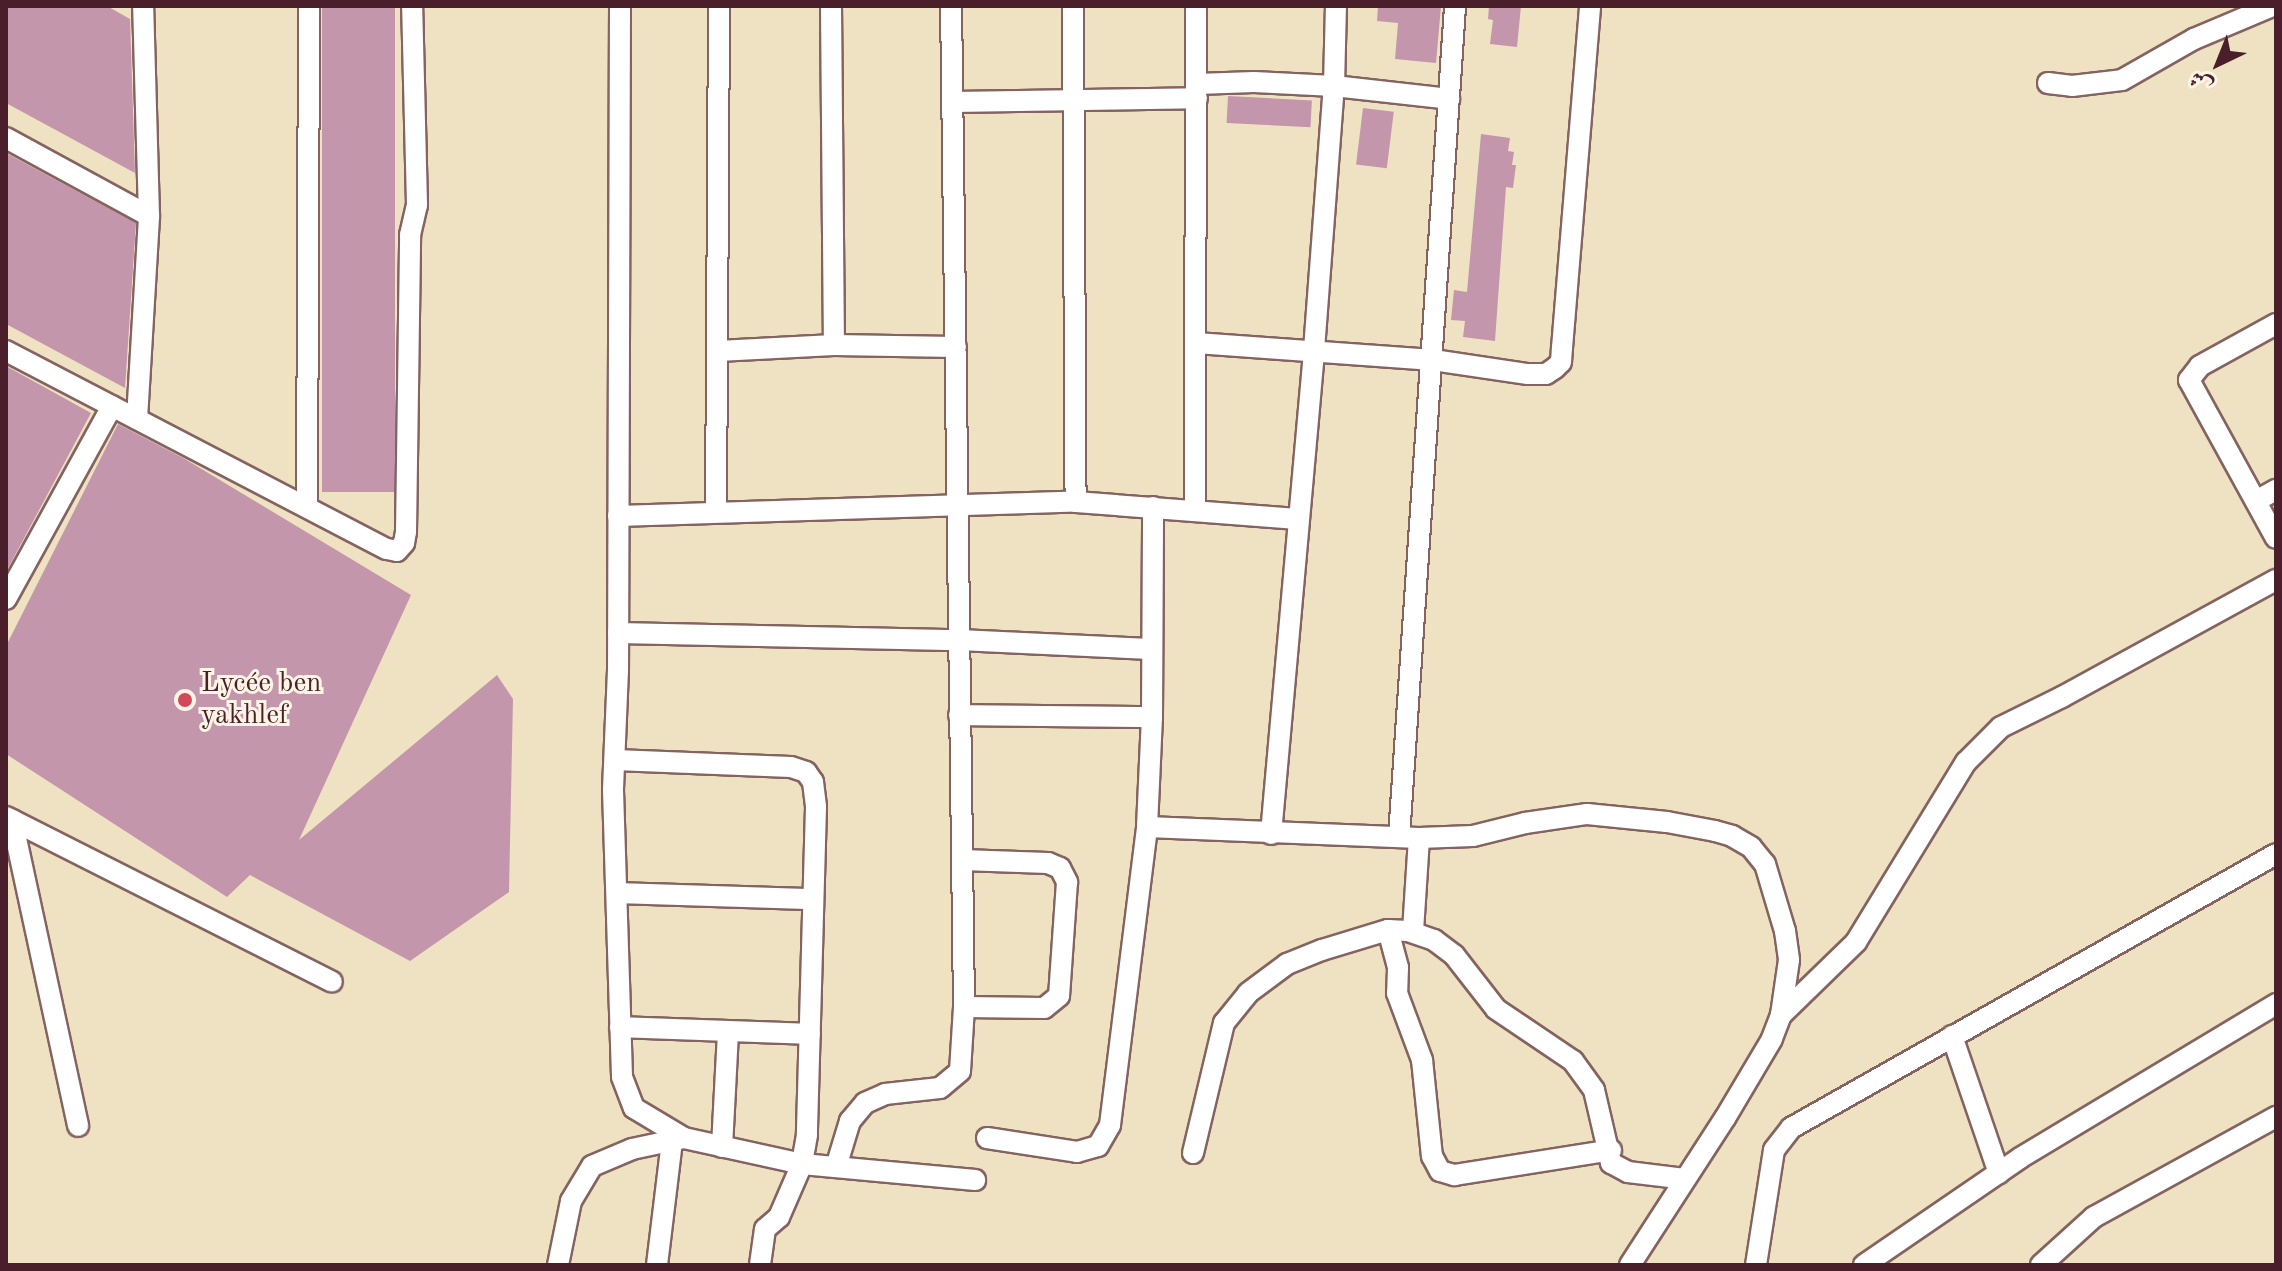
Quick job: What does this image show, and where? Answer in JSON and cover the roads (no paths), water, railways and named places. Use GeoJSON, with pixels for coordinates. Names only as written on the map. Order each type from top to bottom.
{"type":"FeatureCollection","features":[{"type":"Feature","properties":{"kind":"street"},"geometry":{"type":"LineString","coordinates":[[307,507],[309,6]]}},
{"type":"Feature","properties":{"kind":"street"},"geometry":{"type":"LineString","coordinates":[[6,351],[387,549],[397,551],[404,543],[410,235],[417,205],[412,6]]}},
{"type":"Feature","properties":{"kind":"street"},"geometry":{"type":"LineString","coordinates":[[620,6],[618,633],[613,790],[622,1077],[634,1108],[678,1140]]}},
{"type":"Feature","properties":{"kind":"street"},"geometry":{"type":"LineString","coordinates":[[716,512],[719,6]]}},
{"type":"Feature","properties":{"kind":"street"},"geometry":{"type":"LineString","coordinates":[[831,6],[834,345]]}},
{"type":"Feature","properties":{"kind":"street"},"geometry":{"type":"LineString","coordinates":[[836,1167],[850,1121],[865,1103],[885,1094],[940,1088],[960,1071],[964,1007],[951,6]]}},
{"type":"Feature","properties":{"kind":"street"},"geometry":{"type":"LineString","coordinates":[[1073,6],[1076,502]]}},
{"type":"Feature","properties":{"kind":"street"},"geometry":{"type":"LineString","coordinates":[[1195,510],[1196,6]]}},
{"type":"Feature","properties":{"kind":"street"},"geometry":{"type":"LineString","coordinates":[[1271,834],[1314,350],[1334,86],[1336,6]]}},
{"type":"Feature","properties":{"kind":"street"},"geometry":{"type":"LineString","coordinates":[[1413,931],[1409,838],[1433,360],[1455,6]]}},
{"type":"Feature","properties":{"kind":"street"},"geometry":{"type":"LineString","coordinates":[[1196,343],[1433,360],[1528,374],[1546,374],[1561,362],[1590,6]]}},
{"type":"Feature","properties":{"kind":"street"},"geometry":{"type":"LineString","coordinates":[[2048,83],[2072,86],[2122,80],[2194,39],[2272,6]]}},
{"type":"Feature","properties":{"kind":"street"},"geometry":{"type":"LineString","coordinates":[[137,419],[149,216],[140,8]]}},
{"type":"Feature","properties":{"kind":"street"},"geometry":{"type":"LineString","coordinates":[[953,102],[1073,101],[1197,91],[1254,82],[1334,86],[1449,99]]}},
{"type":"Feature","properties":{"kind":"street"},"geometry":{"type":"LineString","coordinates":[[6,138],[149,216]]}},
{"type":"Feature","properties":{"kind":"street"},"geometry":{"type":"LineString","coordinates":[[2276,324],[2200,366],[2189,380],[2276,538]]}},
{"type":"Feature","properties":{"kind":"street"},"geometry":{"type":"LineString","coordinates":[[718,351],[834,345],[956,347]]}},
{"type":"Feature","properties":{"kind":"street"},"geometry":{"type":"LineString","coordinates":[[6,599],[112,406]]}},
{"type":"Feature","properties":{"kind":"street"},"geometry":{"type":"LineString","coordinates":[[2256,501],[2276,490]]}},
{"type":"Feature","properties":{"kind":"street"},"geometry":{"type":"LineString","coordinates":[[618,516],[1076,502],[1297,519]]}},
{"type":"Feature","properties":{"kind":"street"},"geometry":{"type":"LineString","coordinates":[[987,1138],[1077,1152],[1098,1146],[1108,1133],[1147,827],[1152,717],[1153,507]]}},
{"type":"Feature","properties":{"kind":"street"},"geometry":{"type":"LineString","coordinates":[[1781,1015],[1856,942],[1966,762],[2001,727],[2276,580]]}},
{"type":"Feature","properties":{"kind":"street"},"geometry":{"type":"LineString","coordinates":[[618,633],[959,640],[1151,649]]}},
{"type":"Feature","properties":{"kind":"street"},"geometry":{"type":"LineString","coordinates":[[959,715],[1152,717]]}},
{"type":"Feature","properties":{"kind":"street"},"geometry":{"type":"LineString","coordinates":[[615,760],[791,767],[806,772],[813,782],[816,807],[807,1135],[802,1164],[779,1217],[765,1229],[760,1265]]}},
{"type":"Feature","properties":{"kind":"street"},"geometry":{"type":"LineString","coordinates":[[1147,827],[1409,838],[1473,836],[1525,823],[1587,814],[1667,822],[1732,836],[1751,847],[1765,864],[1774,890],[1789,960],[1781,1015],[1772,1039],[1630,1265]]}},
{"type":"Feature","properties":{"kind":"street"},"geometry":{"type":"LineString","coordinates":[[9,819],[332,982]]}},
{"type":"Feature","properties":{"kind":"street"},"geometry":{"type":"LineString","coordinates":[[9,819],[78,1126]]}},
{"type":"Feature","properties":{"kind":"street"},"geometry":{"type":"LineString","coordinates":[[1756,1265],[1774,1150],[1782,1137],[1800,1121],[2276,854]]}},
{"type":"Feature","properties":{"kind":"street"},"geometry":{"type":"LineString","coordinates":[[962,860],[1048,863],[1060,868],[1067,882],[1061,991],[1056,1000],[1044,1008],[964,1007]]}},
{"type":"Feature","properties":{"kind":"street"},"geometry":{"type":"LineString","coordinates":[[618,893],[813,899]]}},
{"type":"Feature","properties":{"kind":"street"},"geometry":{"type":"LineString","coordinates":[[1193,1153],[1224,1023],[1248,993],[1287,964],[1388,930],[1413,931],[1454,955],[1496,1009],[1573,1061],[1594,1090],[1611,1150],[1611,1163],[1628,1172],[1685,1179]]}},
{"type":"Feature","properties":{"kind":"street"},"geometry":{"type":"LineString","coordinates":[[1388,930],[1398,968],[1397,993],[1422,1060],[1432,1156],[1440,1171],[1454,1175],[1611,1150]]}},
{"type":"Feature","properties":{"kind":"street"},"geometry":{"type":"LineString","coordinates":[[1864,1265],[1999,1173],[2276,1004]]}},
{"type":"Feature","properties":{"kind":"street"},"geometry":{"type":"LineString","coordinates":[[620,1027],[810,1034]]}},
{"type":"Feature","properties":{"kind":"street"},"geometry":{"type":"LineString","coordinates":[[722,1147],[728,1031]]}},
{"type":"Feature","properties":{"kind":"street"},"geometry":{"type":"LineString","coordinates":[[1952,1036],[1999,1173]]}},
{"type":"Feature","properties":{"kind":"street"},"geometry":{"type":"LineString","coordinates":[[2041,1265],[2094,1217],[2276,1117]]}},
{"type":"Feature","properties":{"kind":"street"},"geometry":{"type":"LineString","coordinates":[[657,1265],[678,1140]]}},
{"type":"Feature","properties":{"kind":"street"},"geometry":{"type":"LineString","coordinates":[[558,1265],[571,1201],[592,1166],[632,1149],[678,1140],[802,1164],[975,1180]]}},
{"type":"Feature","properties":{"kind":"place","name":"Lycée ben yakhlef"},"geometry":{"type":"Point","coordinates":[185,700]}}]}
